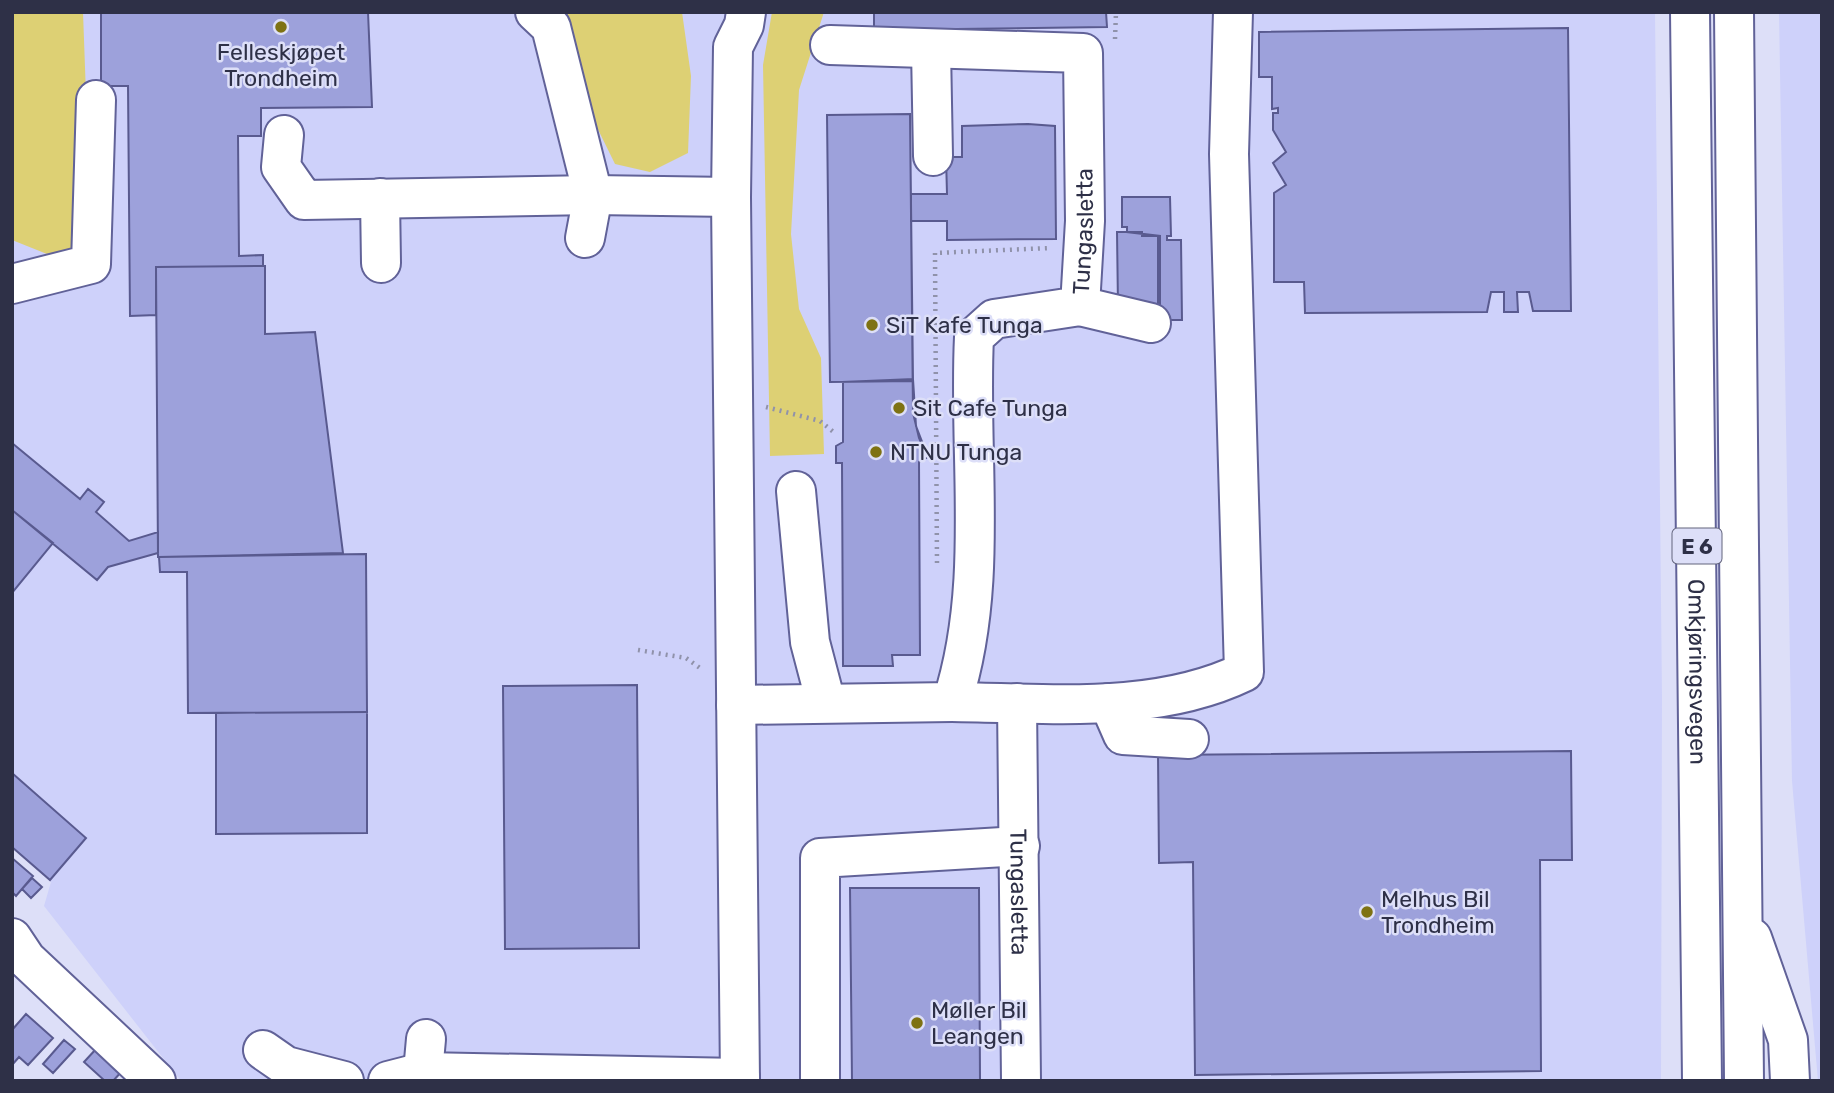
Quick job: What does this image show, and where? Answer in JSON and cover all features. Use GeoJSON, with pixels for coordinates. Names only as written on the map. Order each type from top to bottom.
{"type":"FeatureCollection","features":[{"type":"Feature","properties":{"kind":"main road"},"geometry":{"type":"LineString","coordinates":[[535,12],[551,27],[593,195],[585,238]]}},
{"type":"Feature","properties":{"kind":"main road"},"geometry":{"type":"LineString","coordinates":[[412,1064],[551,1078],[740,1079],[731,197],[740,30],[720,26],[719,12]]}},
{"type":"Feature","properties":{"kind":"main road"},"geometry":{"type":"LineString","coordinates":[[736,705],[1110,703],[1152,699],[1223,682],[1244,672],[1229,154],[1233,12]]}},
{"type":"Feature","properties":{"kind":"main road","name":"Omkjøringsvegen"},"geometry":{"type":"LineString","coordinates":[[1690,12],[1702,1081]]}},
{"type":"Feature","properties":{"kind":"main road","name":"Omkjøringsvegen"},"geometry":{"type":"LineString","coordinates":[[1734,12],[1744,1081]]}},
{"type":"Feature","properties":{"kind":"main road","name":"Tungasletta"},"geometry":{"type":"LineString","coordinates":[[830,45],[1083,54],[1085,233],[1080,306],[994,318],[974,337],[971,391],[974,595],[963,668],[952,702]]}},
{"type":"Feature","properties":{"kind":"main road"},"geometry":{"type":"LineString","coordinates":[[931,49],[933,156]]}},
{"type":"Feature","properties":{"kind":"main road"},"geometry":{"type":"LineString","coordinates":[[12,284],[91,264],[96,100]]}},
{"type":"Feature","properties":{"kind":"main road"},"geometry":{"type":"LineString","coordinates":[[284,135],[281,167],[304,201],[593,195],[731,197]]}},
{"type":"Feature","properties":{"kind":"main road"},"geometry":{"type":"LineString","coordinates":[[380,198],[381,264]]}},
{"type":"Feature","properties":{"kind":"main road"},"geometry":{"type":"LineString","coordinates":[[1080,306],[1151,323]]}},
{"type":"Feature","properties":{"kind":"main road"},"geometry":{"type":"LineString","coordinates":[[796,491],[810,642],[826,703]]}},
{"type":"Feature","properties":{"kind":"main road","name":"Tungasletta"},"geometry":{"type":"LineString","coordinates":[[1017,703],[1021,1081]]}},
{"type":"Feature","properties":{"kind":"main road"},"geometry":{"type":"LineString","coordinates":[[1110,703],[1123,735],[1189,739]]}},
{"type":"Feature","properties":{"kind":"main road"},"geometry":{"type":"LineString","coordinates":[[821,1081],[820,858],[1020,846]]}},
{"type":"Feature","properties":{"kind":"main road","name":"E 6"},"geometry":{"type":"LineString","coordinates":[[1742,908],[1788,1040],[1790,1081]]}},
{"type":"Feature","properties":{"kind":"main road"},"geometry":{"type":"LineString","coordinates":[[12,938],[26,959],[156,1081]]}},
{"type":"Feature","properties":{"kind":"main road"},"geometry":{"type":"LineString","coordinates":[[262,1050],[286,1066],[344,1081]]}},
{"type":"Feature","properties":{"kind":"path"},"geometry":{"type":"LineString","coordinates":[[1115,40],[1116,12]]}},
{"type":"Feature","properties":{"kind":"path"},"geometry":{"type":"LineString","coordinates":[[734,399],[820,421],[836,433]]}},
{"type":"Feature","properties":{"kind":"path"},"geometry":{"type":"LineString","coordinates":[[638,650],[686,658],[700,668]]}},
{"type":"Feature","properties":{"kind":"shaded area"},"geometry":{"type":"Polygon","coordinates":[[[12,12],[1655,12],[1662,698],[1661,1081],[181,1081],[44,906],[51,882],[12,847],[12,12]]]}},
{"type":"Feature","properties":{"kind":"shaded area"},"geometry":{"type":"Polygon","coordinates":[[[12,12],[83,12],[86,95],[78,247],[47,254],[12,240],[12,12]]]}},
{"type":"Feature","properties":{"kind":"shaded area"},"geometry":{"type":"Polygon","coordinates":[[[552,12],[682,12],[691,76],[688,153],[650,172],[615,164],[585,103],[552,12]]]}},
{"type":"Feature","properties":{"kind":"shaded area"},"geometry":{"type":"Polygon","coordinates":[[[772,12],[824,12],[799,90],[791,234],[799,309],[821,358],[824,454],[770,456],[763,65],[772,12]]]}},
{"type":"Feature","properties":{"kind":"shaded area"},"geometry":{"type":"Polygon","coordinates":[[[1779,12],[1822,12],[1822,1081],[1818,1081],[1792,781],[1779,12]]]}},
{"type":"Feature","properties":{"kind":"building"},"geometry":{"type":"Polygon","coordinates":[[[101,12],[368,12],[372,107],[261,108],[261,136],[238,136],[239,256],[263,255],[263,266],[156,267],[156,315],[130,316],[128,86],[101,86],[101,12]]]}},
{"type":"Feature","properties":{"kind":"building"},"geometry":{"type":"Polygon","coordinates":[[[874,12],[1106,12],[1107,27],[874,30],[874,12]]]}},
{"type":"Feature","properties":{"kind":"building"},"geometry":{"type":"Polygon","coordinates":[[[1568,28],[1571,311],[1533,311],[1529,292],[1517,292],[1518,312],[1504,312],[1504,292],[1491,292],[1487,312],[1305,313],[1304,282],[1274,282],[1274,193],[1286,185],[1273,163],[1286,152],[1273,130],[1273,113],[1278,113],[1278,108],[1272,109],[1272,77],[1259,77],[1259,32],[1568,28]]]}},
{"type":"Feature","properties":{"kind":"building"},"geometry":{"type":"Polygon","coordinates":[[[910,114],[913,381],[830,382],[827,115],[910,114]]]}},
{"type":"Feature","properties":{"kind":"building"},"geometry":{"type":"Polygon","coordinates":[[[910,114],[913,413],[919,438],[928,457],[919,462],[920,655],[892,655],[893,666],[843,666],[842,463],[836,463],[836,446],[843,442],[843,382],[830,382],[827,115],[910,114]]]}},
{"type":"Feature","properties":{"kind":"building"},"geometry":{"type":"Polygon","coordinates":[[[962,126],[1055,126],[1056,239],[947,240],[947,221],[911,221],[911,194],[947,194],[946,157],[962,157],[962,126]]]}},
{"type":"Feature","properties":{"kind":"building"},"geometry":{"type":"Polygon","coordinates":[[[1122,197],[1170,197],[1171,236],[1167,236],[1167,240],[1181,240],[1182,320],[1160,320],[1160,236],[1127,232],[1127,227],[1122,227],[1122,197]]]}},
{"type":"Feature","properties":{"kind":"building"},"geometry":{"type":"Polygon","coordinates":[[[1117,232],[1142,232],[1142,236],[1158,236],[1158,307],[1118,307],[1117,232]]]}},
{"type":"Feature","properties":{"kind":"building"},"geometry":{"type":"Polygon","coordinates":[[[265,266],[265,334],[315,332],[343,553],[158,557],[156,267],[265,266]]]}},
{"type":"Feature","properties":{"kind":"building"},"geometry":{"type":"Polygon","coordinates":[[[913,379],[916,426],[928,457],[919,462],[920,655],[892,655],[893,666],[843,666],[842,463],[836,463],[836,446],[843,442],[843,382],[913,379]]]}},
{"type":"Feature","properties":{"kind":"building"},"geometry":{"type":"Polygon","coordinates":[[[12,443],[80,499],[88,489],[104,502],[96,512],[129,541],[158,532],[158,553],[108,567],[97,580],[12,510],[12,443]]]}},
{"type":"Feature","properties":{"kind":"building"},"geometry":{"type":"Polygon","coordinates":[[[12,510],[53,543],[12,593],[12,510]]]}},
{"type":"Feature","properties":{"kind":"building"},"geometry":{"type":"Polygon","coordinates":[[[366,554],[367,712],[188,713],[187,572],[160,572],[159,557],[366,554]]]}},
{"type":"Feature","properties":{"kind":"building"},"geometry":{"type":"Polygon","coordinates":[[[637,685],[639,948],[505,949],[503,686],[637,685]]]}},
{"type":"Feature","properties":{"kind":"building"},"geometry":{"type":"Polygon","coordinates":[[[367,712],[367,833],[216,834],[216,713],[367,712]]]}},
{"type":"Feature","properties":{"kind":"building"},"geometry":{"type":"Polygon","coordinates":[[[1571,751],[1572,860],[1540,860],[1541,1071],[1195,1075],[1193,862],[1159,863],[1158,755],[1571,751]]]}},
{"type":"Feature","properties":{"kind":"building"},"geometry":{"type":"Polygon","coordinates":[[[12,773],[86,838],[50,880],[12,847],[12,773]]]}},
{"type":"Feature","properties":{"kind":"building"},"geometry":{"type":"Polygon","coordinates":[[[12,858],[33,876],[16,896],[12,892],[12,858]]]}},
{"type":"Feature","properties":{"kind":"building"},"geometry":{"type":"Polygon","coordinates":[[[32,878],[42,887],[31,898],[22,889],[32,878]]]}},
{"type":"Feature","properties":{"kind":"building"},"geometry":{"type":"Polygon","coordinates":[[[850,888],[979,888],[980,1081],[852,1081],[850,888]]]}},
{"type":"Feature","properties":{"kind":"building"},"geometry":{"type":"Polygon","coordinates":[[[26,1014],[53,1038],[28,1065],[19,1057],[12,1065],[12,1030],[26,1014]]]}},
{"type":"Feature","properties":{"kind":"building"},"geometry":{"type":"Polygon","coordinates":[[[64,1040],[75,1049],[53,1073],[43,1064],[64,1040]]]}},
{"type":"Feature","properties":{"kind":"building"},"geometry":{"type":"Polygon","coordinates":[[[97,1048],[123,1070],[113,1081],[105,1081],[84,1062],[97,1048]]]}},
{"type":"Feature","properties":{"kind":"place","name":"Felleskjøpet Trondheim"},"geometry":{"type":"Point","coordinates":[281,27]}},
{"type":"Feature","properties":{"kind":"place","name":"SiT Kafe Tunga"},"geometry":{"type":"Point","coordinates":[872,325]}},
{"type":"Feature","properties":{"kind":"place","name":"Sit Cafe Tunga"},"geometry":{"type":"Point","coordinates":[899,408]}},
{"type":"Feature","properties":{"kind":"place","name":"NTNU Tunga"},"geometry":{"type":"Point","coordinates":[876,452]}},
{"type":"Feature","properties":{"kind":"place","name":"Melhus Bil Trondheim"},"geometry":{"type":"Point","coordinates":[1367,912]}},
{"type":"Feature","properties":{"kind":"place","name":"Møller Bil Leangen"},"geometry":{"type":"Point","coordinates":[917,1023]}}]}
